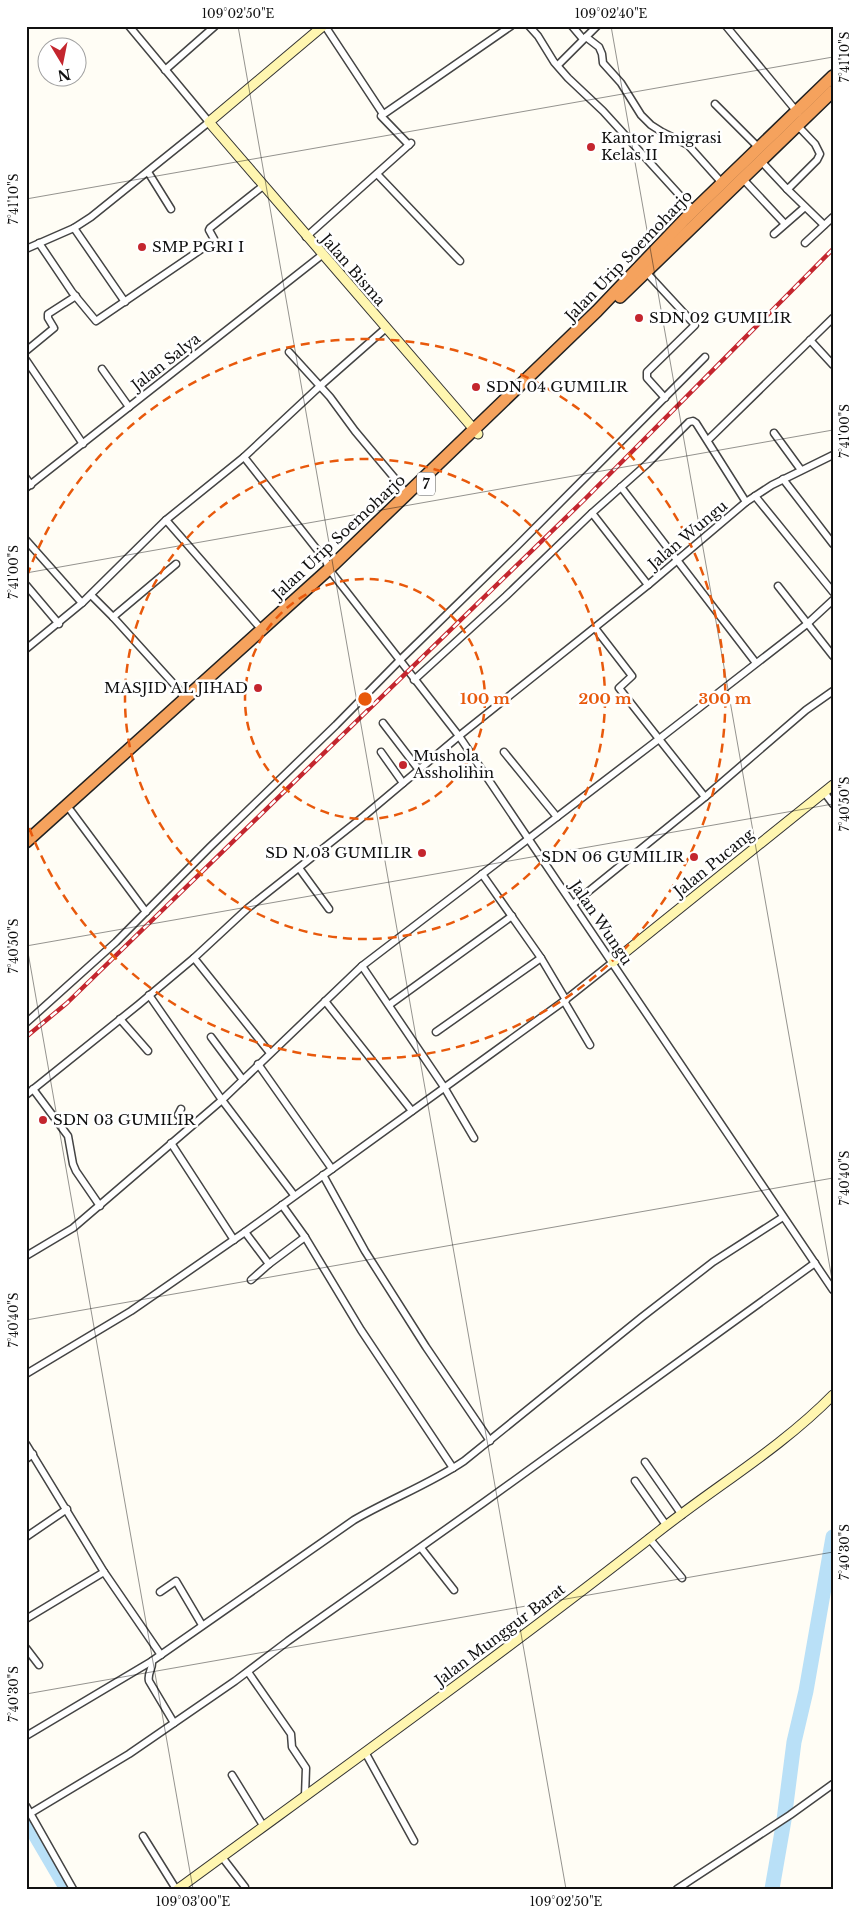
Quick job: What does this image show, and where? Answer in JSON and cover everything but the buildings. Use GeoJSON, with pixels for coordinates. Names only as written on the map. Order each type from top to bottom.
{"type":"FeatureCollection","features":[{"type":"Feature","properties":{"kind":"highway","name":"Jalan Urip Soemoharjo"},"geometry":{"type":"LineString","coordinates":[[26,851],[331,571],[743,179],[799,119],[833,76]]}},
{"type":"Feature","properties":{"kind":"highway","name":"Jalan Urip Soemoharjo"},"geometry":{"type":"LineString","coordinates":[[26,842],[262,630],[331,571],[406,495],[476,432],[597,311],[694,210],[759,148],[831,96]]}},
{"type":"Feature","properties":{"kind":"street"},"geometry":{"type":"LineString","coordinates":[[129,26],[209,122]]}},
{"type":"Feature","properties":{"kind":"street"},"geometry":{"type":"LineString","coordinates":[[165,70],[215,26]]}},
{"type":"Feature","properties":{"kind":"street"},"geometry":{"type":"LineString","coordinates":[[26,249],[74,228],[99,212],[324,26],[383,114],[381,116],[411,144],[306,237]]}},
{"type":"Feature","properties":{"kind":"street"},"geometry":{"type":"LineString","coordinates":[[383,114],[510,26]]}},
{"type":"Feature","properties":{"kind":"street"},"geometry":{"type":"LineString","coordinates":[[529,26],[538,36],[554,62],[568,78],[603,111],[694,210]]}},
{"type":"Feature","properties":{"kind":"street"},"geometry":{"type":"LineString","coordinates":[[572,26],[599,47],[603,63],[621,83],[641,115],[657,129],[688,145],[722,183]]}},
{"type":"Feature","properties":{"kind":"street"},"geometry":{"type":"LineString","coordinates":[[558,65],[597,26]]}},
{"type":"Feature","properties":{"kind":"street"},"geometry":{"type":"LineString","coordinates":[[726,26],[799,119],[820,154],[817,160],[787,189]]}},
{"type":"Feature","properties":{"kind":"street"},"geometry":{"type":"LineString","coordinates":[[715,104],[759,148]]}},
{"type":"Feature","properties":{"kind":"street","name":"Jalan Bisma"},"geometry":{"type":"LineString","coordinates":[[209,122],[306,237],[476,432]]}},
{"type":"Feature","properties":{"kind":"street"},"geometry":{"type":"LineString","coordinates":[[761,161],[824,225]]}},
{"type":"Feature","properties":{"kind":"street"},"geometry":{"type":"LineString","coordinates":[[148,172],[171,209]]}},
{"type":"Feature","properties":{"kind":"street"},"geometry":{"type":"LineString","coordinates":[[377,174],[460,261]]}},
{"type":"Feature","properties":{"kind":"street"},"geometry":{"type":"LineString","coordinates":[[743,179],[785,224]]}},
{"type":"Feature","properties":{"kind":"street"},"geometry":{"type":"LineString","coordinates":[[39,243],[95,322],[212,242],[214,238],[210,228],[263,186]]}},
{"type":"Feature","properties":{"kind":"street"},"geometry":{"type":"LineString","coordinates":[[774,234],[805,207]]}},
{"type":"Feature","properties":{"kind":"street"},"geometry":{"type":"LineString","coordinates":[[806,243],[833,218]]}},
{"type":"Feature","properties":{"kind":"street"},"geometry":{"type":"LineString","coordinates":[[74,228],[125,302]]}},
{"type":"Feature","properties":{"kind":"street","name":"Jalan Salya"},"geometry":{"type":"LineString","coordinates":[[28,487],[322,255]]}},
{"type":"Feature","properties":{"kind":"street"},"geometry":{"type":"LineString","coordinates":[[646,272],[695,325],[647,372],[647,378],[665,398]]}},
{"type":"Feature","properties":{"kind":"street"},"geometry":{"type":"LineString","coordinates":[[26,351],[54,328],[48,318],[48,314],[76,296]]}},
{"type":"Feature","properties":{"kind":"street"},"geometry":{"type":"LineString","coordinates":[[708,440],[833,318]]}},
{"type":"Feature","properties":{"kind":"street"},"geometry":{"type":"LineString","coordinates":[[26,649],[59,624],[166,520],[244,457],[386,328]]}},
{"type":"Feature","properties":{"kind":"street"},"geometry":{"type":"LineString","coordinates":[[810,340],[833,365]]}},
{"type":"Feature","properties":{"kind":"street"},"geometry":{"type":"LineString","coordinates":[[289,352],[330,397],[355,431],[402,487],[406,495]]}},
{"type":"Feature","properties":{"kind":"street"},"geometry":{"type":"LineString","coordinates":[[26,1023],[116,942],[336,726],[705,357]]}},
{"type":"Feature","properties":{"kind":"street"},"geometry":{"type":"LineString","coordinates":[[26,360],[83,444]]}},
{"type":"Feature","properties":{"kind":"street"},"geometry":{"type":"LineString","coordinates":[[102,369],[129,408]]}},
{"type":"Feature","properties":{"kind":"street"},"geometry":{"type":"LineString","coordinates":[[414,680],[647,464],[689,422],[696,423],[746,502]]}},
{"type":"Feature","properties":{"kind":"street"},"geometry":{"type":"LineString","coordinates":[[774,433],[801,470]]}},
{"type":"Feature","properties":{"kind":"street","name":"Jalan Wungu"},"geometry":{"type":"LineString","coordinates":[[833,455],[783,479],[746,502],[648,585],[459,736],[833,1290]]}},
{"type":"Feature","properties":{"kind":"street"},"geometry":{"type":"LineString","coordinates":[[26,1095],[194,958],[248,908],[459,736],[399,661],[331,571],[326,560],[244,457]]}},
{"type":"Feature","properties":{"kind":"street"},"geometry":{"type":"LineString","coordinates":[[26,478],[28,487]]}},
{"type":"Feature","properties":{"kind":"street"},"geometry":{"type":"LineString","coordinates":[[783,479],[833,544]]}},
{"type":"Feature","properties":{"kind":"street"},"geometry":{"type":"LineString","coordinates":[[621,487],[756,664]]}},
{"type":"Feature","properties":{"kind":"street"},"geometry":{"type":"LineString","coordinates":[[755,496],[833,592]]}},
{"type":"Feature","properties":{"kind":"street"},"geometry":{"type":"LineString","coordinates":[[592,513],[648,585]]}},
{"type":"Feature","properties":{"kind":"street"},"geometry":{"type":"LineString","coordinates":[[166,520],[262,630]]}},
{"type":"Feature","properties":{"kind":"street"},"geometry":{"type":"LineString","coordinates":[[26,540],[82,603]]}},
{"type":"Feature","properties":{"kind":"street"},"geometry":{"type":"LineString","coordinates":[[113,617],[176,564]]}},
{"type":"Feature","properties":{"kind":"street"},"geometry":{"type":"LineString","coordinates":[[26,585],[59,624]]}},
{"type":"Feature","properties":{"kind":"street"},"geometry":{"type":"LineString","coordinates":[[778,586],[833,656]]}},
{"type":"Feature","properties":{"kind":"street"},"geometry":{"type":"LineString","coordinates":[[90,595],[113,617],[181,692],[184,700]]}},
{"type":"Feature","properties":{"kind":"street"},"geometry":{"type":"LineString","coordinates":[[26,1256],[68,1232],[100,1206],[222,1100],[362,966],[756,664],[807,624],[833,600]]}},
{"type":"Feature","properties":{"kind":"street"},"geometry":{"type":"LineString","coordinates":[[595,628],[631,675],[631,678],[619,688],[705,796]]}},
{"type":"Feature","properties":{"kind":"street"},"geometry":{"type":"LineString","coordinates":[[573,904],[806,710],[833,691]]}},
{"type":"Feature","properties":{"kind":"street"},"geometry":{"type":"LineString","coordinates":[[383,723],[419,770]]}},
{"type":"Feature","properties":{"kind":"street"},"geometry":{"type":"LineString","coordinates":[[382,752],[403,783]]}},
{"type":"Feature","properties":{"kind":"street"},"geometry":{"type":"LineString","coordinates":[[504,752],[557,817]]}},
{"type":"Feature","properties":{"kind":"street","name":"Jalan Pucang"},"geometry":{"type":"LineString","coordinates":[[613,962],[833,784]]}},
{"type":"Feature","properties":{"kind":"street"},"geometry":{"type":"LineString","coordinates":[[824,792],[833,804]]}},
{"type":"Feature","properties":{"kind":"street"},"geometry":{"type":"LineString","coordinates":[[71,811],[146,912]]}},
{"type":"Feature","properties":{"kind":"street"},"geometry":{"type":"LineString","coordinates":[[299,868],[329,909]]}},
{"type":"Feature","properties":{"kind":"street"},"geometry":{"type":"LineString","coordinates":[[482,874],[541,958],[590,1045]]}},
{"type":"Feature","properties":{"kind":"street"},"geometry":{"type":"LineString","coordinates":[[389,1005],[512,916]]}},
{"type":"Feature","properties":{"kind":"street"},"geometry":{"type":"LineString","coordinates":[[194,958],[270,1053]]}},
{"type":"Feature","properties":{"kind":"street"},"geometry":{"type":"LineString","coordinates":[[436,1032],[541,958]]}},
{"type":"Feature","properties":{"kind":"street"},"geometry":{"type":"LineString","coordinates":[[26,1374],[131,1311],[234,1240],[565,1001],[613,962]]}},
{"type":"Feature","properties":{"kind":"street"},"geometry":{"type":"LineString","coordinates":[[362,966],[444,1088],[474,1138]]}},
{"type":"Feature","properties":{"kind":"street"},"geometry":{"type":"LineString","coordinates":[[149,995],[222,1100],[294,1195]]}},
{"type":"Feature","properties":{"kind":"street"},"geometry":{"type":"LineString","coordinates":[[324,1001],[412,1111]]}},
{"type":"Feature","properties":{"kind":"street"},"geometry":{"type":"LineString","coordinates":[[120,1019],[148,1051]]}},
{"type":"Feature","properties":{"kind":"street"},"geometry":{"type":"LineString","coordinates":[[212,1037],[243,1080]]}},
{"type":"Feature","properties":{"kind":"street"},"geometry":{"type":"LineString","coordinates":[[258,1064],[332,1169]]}},
{"type":"Feature","properties":{"kind":"street"},"geometry":{"type":"LineString","coordinates":[[33,1089],[68,1136],[72,1164],[100,1206]]}},
{"type":"Feature","properties":{"kind":"street"},"geometry":{"type":"LineString","coordinates":[[181,1109],[178,1115],[190,1127]]}},
{"type":"Feature","properties":{"kind":"street"},"geometry":{"type":"LineString","coordinates":[[171,1143],[234,1240]]}},
{"type":"Feature","properties":{"kind":"street"},"geometry":{"type":"LineString","coordinates":[[323,1175],[365,1251],[426,1347],[490,1441]]}},
{"type":"Feature","properties":{"kind":"street"},"geometry":{"type":"LineString","coordinates":[[282,1205],[305,1237],[361,1330],[453,1468]]}},
{"type":"Feature","properties":{"kind":"street"},"geometry":{"type":"LineString","coordinates":[[26,1736],[152,1661],[354,1520],[453,1468],[490,1441],[642,1317],[713,1262],[783,1217]]}},
{"type":"Feature","properties":{"kind":"street"},"geometry":{"type":"LineString","coordinates":[[245,1232],[269,1264]]}},
{"type":"Feature","properties":{"kind":"street"},"geometry":{"type":"LineString","coordinates":[[251,1280],[305,1237]]}},
{"type":"Feature","properties":{"kind":"street"},"geometry":{"type":"LineString","coordinates":[[28,1815],[129,1754],[248,1672],[288,1641],[421,1548],[815,1264]]}},
{"type":"Feature","properties":{"kind":"street","name":"Jalan Munggur Barat"},"geometry":{"type":"LineString","coordinates":[[177,1889],[549,1617],[666,1525],[770,1449],[833,1395]]}},
{"type":"Feature","properties":{"kind":"street"},"geometry":{"type":"LineString","coordinates":[[26,1444],[104,1572],[161,1655]]}},
{"type":"Feature","properties":{"kind":"street"},"geometry":{"type":"LineString","coordinates":[[26,1459],[33,1454]]}},
{"type":"Feature","properties":{"kind":"street"},"geometry":{"type":"LineString","coordinates":[[644,1462],[682,1514]]}},
{"type":"Feature","properties":{"kind":"street"},"geometry":{"type":"LineString","coordinates":[[635,1481],[666,1525]]}},
{"type":"Feature","properties":{"kind":"street"},"geometry":{"type":"LineString","coordinates":[[26,1537],[67,1509]]}},
{"type":"Feature","properties":{"kind":"street"},"geometry":{"type":"LineString","coordinates":[[649,1538],[682,1578]]}},
{"type":"Feature","properties":{"kind":"street"},"geometry":{"type":"LineString","coordinates":[[421,1548],[454,1590]]}},
{"type":"Feature","properties":{"kind":"street"},"geometry":{"type":"LineString","coordinates":[[26,1619],[104,1572]]}},
{"type":"Feature","properties":{"kind":"street"},"geometry":{"type":"LineString","coordinates":[[160,1592],[176,1581],[202,1625]]}},
{"type":"Feature","properties":{"kind":"street"},"geometry":{"type":"LineString","coordinates":[[26,1648],[39,1665]]}},
{"type":"Feature","properties":{"kind":"street"},"geometry":{"type":"LineString","coordinates":[[152,1661],[148,1676],[149,1681],[174,1723]]}},
{"type":"Feature","properties":{"kind":"street"},"geometry":{"type":"LineString","coordinates":[[248,1672],[290,1733],[292,1747],[306,1768],[305,1796]]}},
{"type":"Feature","properties":{"kind":"street"},"geometry":{"type":"LineString","coordinates":[[366,1752],[414,1841]]}},
{"type":"Feature","properties":{"kind":"street"},"geometry":{"type":"LineString","coordinates":[[232,1775],[264,1827]]}},
{"type":"Feature","properties":{"kind":"street"},"geometry":{"type":"LineString","coordinates":[[677,1889],[790,1815],[833,1784]]}},
{"type":"Feature","properties":{"kind":"street"},"geometry":{"type":"LineString","coordinates":[[26,1806],[28,1815],[73,1889]]}},
{"type":"Feature","properties":{"kind":"street"},"geometry":{"type":"LineString","coordinates":[[143,1836],[177,1889]]}},
{"type":"Feature","properties":{"kind":"street"},"geometry":{"type":"LineString","coordinates":[[222,1857],[245,1887]]}},
{"type":"Feature","properties":{"kind":"waterway"},"geometry":{"type":"LineString","coordinates":[[772,1889],[784,1820],[794,1742],[806,1691],[833,1537]]}},
{"type":"Feature","properties":{"kind":"waterway"},"geometry":{"type":"LineString","coordinates":[[26,1819],[67,1889]]}},
{"type":"Feature","properties":{"kind":"railway"},"geometry":{"type":"LineString","coordinates":[[26,1037],[67,1003],[585,499],[833,249]]}},
{"type":"Feature","properties":{"kind":"place","name":"Kantor Imigrasi Kelas II"},"geometry":{"type":"Point","coordinates":[591,147]}},
{"type":"Feature","properties":{"kind":"place","name":"SMP PGRI I"},"geometry":{"type":"Point","coordinates":[142,247]}},
{"type":"Feature","properties":{"kind":"place","name":"SDN 02 GUMILIR"},"geometry":{"type":"Point","coordinates":[639,318]}},
{"type":"Feature","properties":{"kind":"place","name":"SDN 04 GUMILIR"},"geometry":{"type":"Point","coordinates":[476,387]}},
{"type":"Feature","properties":{"kind":"place","name":"MASJID AL JIHAD"},"geometry":{"type":"Point","coordinates":[258,688]}},
{"type":"Feature","properties":{"kind":"place","name":"Mushola Assholihin"},"geometry":{"type":"Point","coordinates":[403,765]}},
{"type":"Feature","properties":{"kind":"place","name":"SD N 03 GUMILIR"},"geometry":{"type":"Point","coordinates":[422,853]}},
{"type":"Feature","properties":{"kind":"place","name":"SDN 06 GUMILIR"},"geometry":{"type":"Point","coordinates":[694,857]}},
{"type":"Feature","properties":{"kind":"place","name":"SDN 03 GUMILIR"},"geometry":{"type":"Point","coordinates":[43,1120]}}]}
